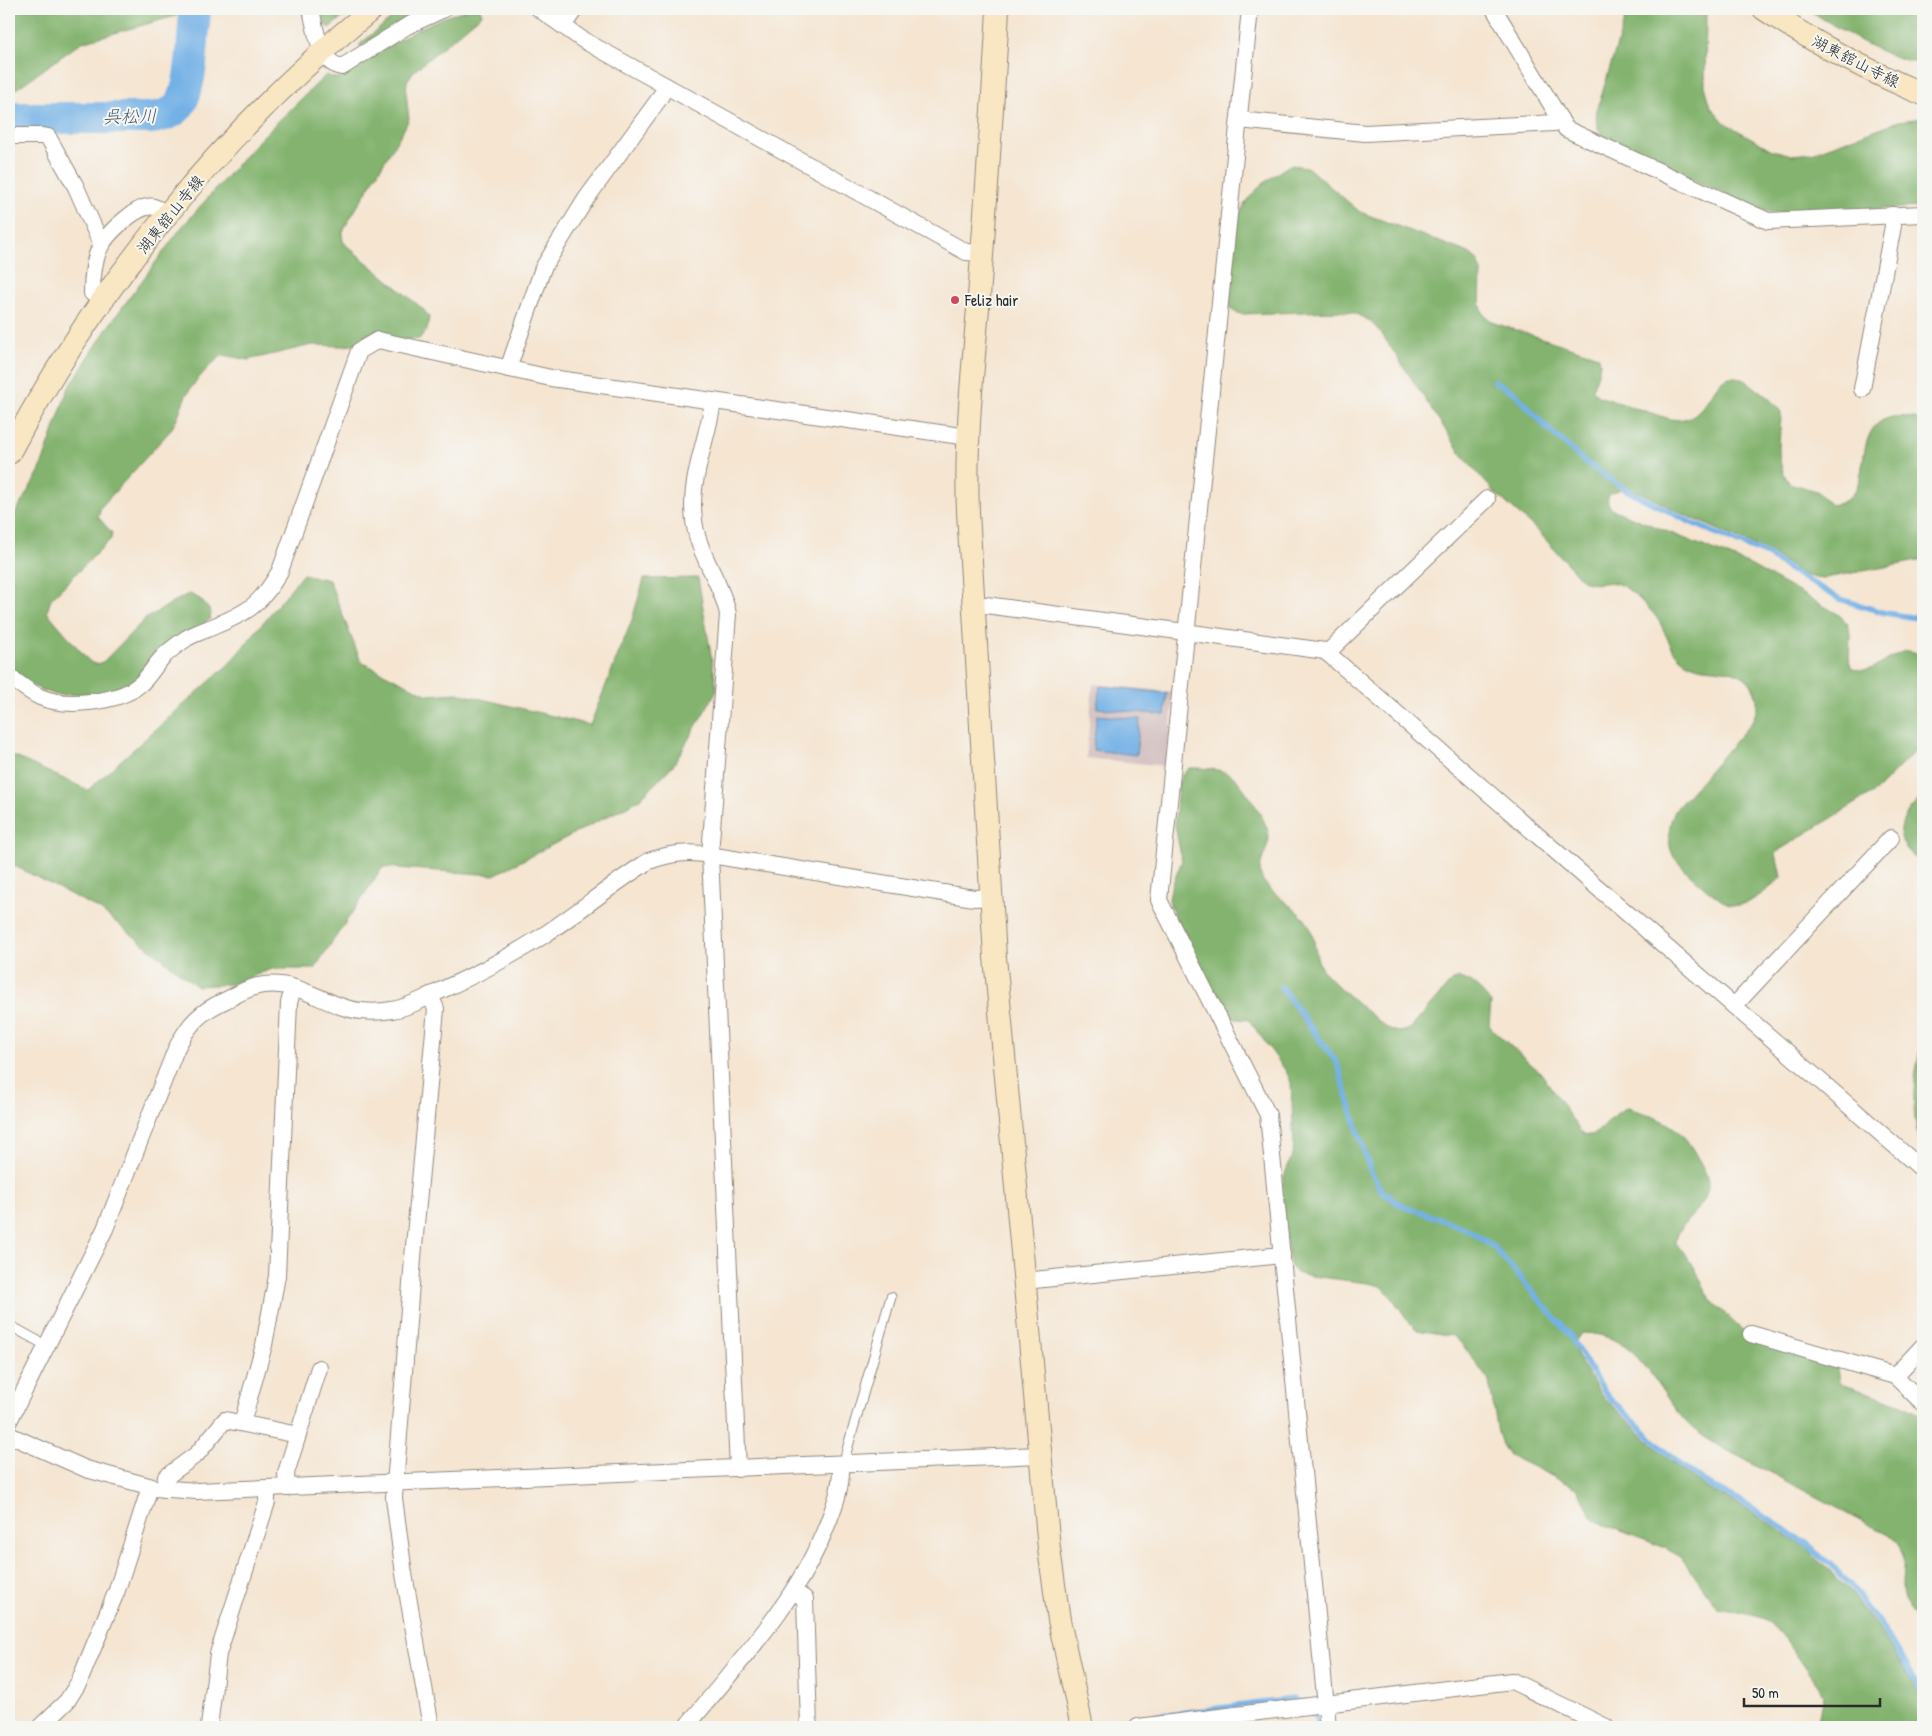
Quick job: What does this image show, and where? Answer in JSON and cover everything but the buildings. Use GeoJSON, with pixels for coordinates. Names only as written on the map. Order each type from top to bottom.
{"type":"FeatureCollection","features":[{"type":"Feature","properties":{"kind":"street"},"geometry":{"type":"LineString","coordinates":[[311,9],[316,36],[322,52],[333,64],[342,68],[407,26],[444,9]]}},
{"type":"Feature","properties":{"kind":"street","name":"湖東舘山寺線"},"geometry":{"type":"LineString","coordinates":[[9,453],[50,381],[103,301],[167,216],[247,125],[322,52],[372,9]]}},
{"type":"Feature","properties":{"kind":"street"},"geometry":{"type":"LineString","coordinates":[[539,9],[562,26],[666,86],[966,252],[982,253]]}},
{"type":"Feature","properties":{"kind":"street"},"geometry":{"type":"LineString","coordinates":[[562,26],[575,9]]}},
{"type":"Feature","properties":{"kind":"street"},"geometry":{"type":"LineString","coordinates":[[998,9],[991,136],[968,437],[967,495],[991,897],[1040,1456],[1054,1589],[1082,1727]]}},
{"type":"Feature","properties":{"kind":"street"},"geometry":{"type":"LineString","coordinates":[[1250,9],[1160,900],[1268,1115],[1328,1727]]}},
{"type":"Feature","properties":{"kind":"street"},"geometry":{"type":"LineString","coordinates":[[1494,9],[1566,129],[1768,221],[1923,214]]}},
{"type":"Feature","properties":{"kind":"street","name":"湖東舘山寺線"},"geometry":{"type":"LineString","coordinates":[[1764,9],[1815,41],[1923,94]]}},
{"type":"Feature","properties":{"kind":"street"},"geometry":{"type":"LineString","coordinates":[[508,369],[543,268],[586,199],[659,99],[666,86]]}},
{"type":"Feature","properties":{"kind":"street"},"geometry":{"type":"LineString","coordinates":[[1239,120],[1364,133],[1554,123],[1560,119]]}},
{"type":"Feature","properties":{"kind":"street"},"geometry":{"type":"LineString","coordinates":[[9,136],[41,136],[48,138],[76,187],[102,244]]}},
{"type":"Feature","properties":{"kind":"street"},"geometry":{"type":"LineString","coordinates":[[103,301],[92,293],[92,276],[102,244],[138,209],[147,206],[156,207],[167,216]]}},
{"type":"Feature","properties":{"kind":"street"},"geometry":{"type":"LineString","coordinates":[[1862,389],[1892,226],[1892,215]]}},
{"type":"Feature","properties":{"kind":"street"},"geometry":{"type":"LineString","coordinates":[[9,676],[41,698],[56,702],[108,700],[124,695],[138,686],[174,647],[189,637],[240,616],[257,604],[270,589],[280,571],[359,351],[378,340],[551,378],[968,437]]}},
{"type":"Feature","properties":{"kind":"street"},"geometry":{"type":"LineString","coordinates":[[713,402],[695,475],[692,502],[697,538],[703,555],[722,591],[728,614],[710,855],[738,1469]]}},
{"type":"Feature","properties":{"kind":"street"},"geometry":{"type":"LineString","coordinates":[[1327,653],[1487,499]]}},
{"type":"Feature","properties":{"kind":"street"},"geometry":{"type":"LineString","coordinates":[[973,606],[986,605],[1325,651],[1923,1170]]}},
{"type":"Feature","properties":{"kind":"street"},"geometry":{"type":"LineString","coordinates":[[1734,1006],[1892,838]]}},
{"type":"Feature","properties":{"kind":"street"},"geometry":{"type":"LineString","coordinates":[[9,1421],[112,1214],[176,1049],[185,1031],[198,1016],[206,1011],[246,990],[263,985],[281,984],[341,1007],[358,1011],[376,1012],[393,1010],[498,963],[523,949],[649,861],[681,852],[710,855],[974,898],[991,897]]}},
{"type":"Feature","properties":{"kind":"street"},"geometry":{"type":"LineString","coordinates":[[242,1423],[264,1345],[277,1276],[289,1003],[293,988]]}},
{"type":"Feature","properties":{"kind":"street"},"geometry":{"type":"LineString","coordinates":[[430,995],[436,1009],[414,1246],[394,1498],[404,1574],[431,1727]]}},
{"type":"Feature","properties":{"kind":"street"},"geometry":{"type":"LineString","coordinates":[[1024,1281],[1282,1255]]}},
{"type":"Feature","properties":{"kind":"street"},"geometry":{"type":"LineString","coordinates":[[1751,1334],[1895,1376],[1923,1403]]}},
{"type":"Feature","properties":{"kind":"street"},"geometry":{"type":"LineString","coordinates":[[1895,1376],[1923,1346]]}},
{"type":"Feature","properties":{"kind":"street"},"geometry":{"type":"LineString","coordinates":[[287,1488],[286,1473],[319,1368]]}},
{"type":"Feature","properties":{"kind":"street"},"geometry":{"type":"LineString","coordinates":[[40,1727],[67,1701],[79,1682],[157,1488],[166,1477],[197,1454],[225,1420],[298,1435]]}},
{"type":"Feature","properties":{"kind":"street"},"geometry":{"type":"LineString","coordinates":[[9,1435],[86,1469],[157,1488],[197,1491],[1040,1456]]}},
{"type":"Feature","properties":{"kind":"street"},"geometry":{"type":"LineString","coordinates":[[686,1727],[778,1614],[794,1591],[810,1563],[831,1515],[842,1479],[844,1464]]}},
{"type":"Feature","properties":{"kind":"street"},"geometry":{"type":"LineString","coordinates":[[209,1727],[218,1654],[267,1502],[267,1489]]}},
{"type":"Feature","properties":{"kind":"street"},"geometry":{"type":"LineString","coordinates":[[794,1591],[805,1598],[809,1727]]}},
{"type":"Feature","properties":{"kind":"street"},"geometry":{"type":"LineString","coordinates":[[1138,1727],[1512,1681],[1606,1727]]}},
{"type":"Feature","properties":{"kind":"lane"},"geometry":{"type":"LineString","coordinates":[[844,1464],[891,1297]]}},
{"type":"Feature","properties":{"kind":"lane"},"geometry":{"type":"LineString","coordinates":[[9,1325],[47,1346]]}},
{"type":"Feature","properties":{"kind":"shaded area"},"geometry":{"type":"Polygon","coordinates":[[[1093,684],[1174,692],[1167,766],[1086,758],[1093,684]]]}},
{"type":"Feature","properties":{"kind":"green space"},"geometry":{"type":"Polygon","coordinates":[[[9,9],[180,9],[179,15],[82,42],[9,94],[9,9]]]}},
{"type":"Feature","properties":{"kind":"green space"},"geometry":{"type":"Polygon","coordinates":[[[321,9],[353,9],[329,28],[324,24],[321,9]]]}},
{"type":"Feature","properties":{"kind":"green space"},"geometry":{"type":"Polygon","coordinates":[[[403,9],[425,9],[360,47],[360,44],[403,9]]]}},
{"type":"Feature","properties":{"kind":"green space"},"geometry":{"type":"Polygon","coordinates":[[[469,9],[480,9],[482,14],[413,72],[407,81],[406,92],[409,119],[342,234],[343,241],[347,246],[423,309],[429,317],[427,330],[419,339],[364,341],[354,345],[342,346],[312,345],[248,360],[223,355],[213,363],[189,391],[169,432],[101,507],[98,517],[112,533],[111,539],[51,599],[47,612],[88,660],[96,664],[104,661],[145,619],[184,596],[190,594],[200,599],[211,612],[210,619],[134,681],[106,693],[57,695],[31,685],[9,667],[9,524],[40,470],[68,389],[110,324],[181,228],[261,138],[326,75],[341,78],[418,29],[434,21],[469,9]]]}},
{"type":"Feature","properties":{"kind":"green space"},"geometry":{"type":"Polygon","coordinates":[[[1628,9],[1706,9],[1705,86],[1711,107],[1725,123],[1772,150],[1792,155],[1812,153],[1899,121],[1923,118],[1923,207],[1770,212],[1755,208],[1611,142],[1598,128],[1596,121],[1597,110],[1628,9]]]}},
{"type":"Feature","properties":{"kind":"green space"},"geometry":{"type":"Polygon","coordinates":[[[1807,9],[1923,9],[1923,62],[1911,61],[1880,51],[1847,34],[1807,9]]]}},
{"type":"Feature","properties":{"kind":"green space"},"geometry":{"type":"Polygon","coordinates":[[[1290,165],[1307,167],[1360,212],[1469,253],[1478,260],[1481,271],[1480,304],[1484,315],[1494,323],[1598,356],[1600,364],[1593,390],[1598,396],[1678,420],[1692,416],[1700,410],[1724,379],[1731,377],[1741,379],[1753,386],[1775,404],[1781,412],[1779,456],[1784,474],[1789,483],[1817,491],[1831,505],[1846,500],[1855,491],[1860,478],[1865,448],[1870,434],[1878,423],[1896,416],[1923,420],[1923,560],[1825,578],[1815,578],[1804,575],[1769,552],[1685,515],[1639,492],[1621,489],[1609,494],[1608,503],[1614,510],[1750,565],[1838,614],[1849,628],[1851,667],[1861,670],[1871,669],[1906,651],[1914,652],[1923,659],[1923,749],[1911,755],[1876,791],[1781,849],[1776,854],[1781,877],[1756,898],[1740,905],[1730,904],[1721,900],[1695,879],[1676,860],[1671,850],[1669,838],[1671,821],[1675,810],[1752,722],[1757,700],[1750,682],[1735,672],[1697,666],[1681,659],[1671,646],[1656,617],[1627,589],[1618,584],[1596,584],[1581,579],[1538,531],[1495,493],[1462,455],[1382,334],[1370,321],[1354,313],[1338,311],[1241,314],[1230,308],[1227,301],[1232,244],[1240,213],[1255,191],[1290,165]]]}},
{"type":"Feature","properties":{"kind":"green space"},"geometry":{"type":"Polygon","coordinates":[[[303,574],[329,580],[361,662],[428,695],[457,693],[590,725],[632,620],[644,579],[698,578],[717,690],[674,764],[639,800],[494,875],[383,867],[314,969],[272,969],[232,984],[197,986],[99,909],[9,863],[9,754],[88,790],[229,664],[303,574]]]}},
{"type":"Feature","properties":{"kind":"green space"},"geometry":{"type":"Polygon","coordinates":[[[1189,768],[1210,769],[1231,775],[1247,794],[1260,813],[1268,830],[1269,836],[1260,871],[1261,876],[1268,887],[1307,922],[1312,932],[1320,966],[1351,998],[1387,1028],[1402,1032],[1411,1028],[1452,981],[1460,979],[1471,982],[1481,990],[1491,1003],[1489,1025],[1541,1073],[1580,1131],[1587,1135],[1593,1135],[1599,1132],[1615,1115],[1628,1108],[1656,1118],[1675,1129],[1691,1147],[1706,1174],[1708,1182],[1703,1202],[1680,1230],[1676,1243],[1695,1268],[1707,1294],[1713,1302],[1750,1338],[1837,1366],[1839,1382],[1844,1385],[1905,1406],[1923,1417],[1923,1625],[1904,1600],[1902,1593],[1902,1552],[1899,1545],[1889,1535],[1724,1448],[1696,1431],[1677,1411],[1645,1366],[1619,1342],[1602,1336],[1581,1333],[1575,1342],[1576,1354],[1600,1394],[1671,1462],[1702,1485],[1783,1531],[1806,1548],[1847,1588],[1882,1633],[1923,1701],[1923,1727],[1817,1727],[1823,1695],[1792,1650],[1770,1623],[1752,1615],[1718,1609],[1681,1557],[1663,1547],[1603,1524],[1593,1518],[1578,1489],[1509,1455],[1502,1445],[1498,1432],[1489,1381],[1462,1344],[1453,1336],[1417,1330],[1381,1286],[1303,1275],[1296,1273],[1291,1268],[1284,1225],[1282,1189],[1294,1145],[1291,1082],[1286,1071],[1249,1020],[1228,1018],[1224,1013],[1171,908],[1169,899],[1171,888],[1182,861],[1175,825],[1178,785],[1182,775],[1189,768]]]}},
{"type":"Feature","properties":{"kind":"green space"},"geometry":{"type":"Polygon","coordinates":[[[1923,797],[1923,879],[1917,860],[1904,845],[1901,831],[1908,812],[1923,797]]]}},
{"type":"Feature","properties":{"kind":"green space"},"geometry":{"type":"Polygon","coordinates":[[[1923,1041],[1923,1148],[1916,1124],[1914,1095],[1917,1066],[1923,1041]]]}},
{"type":"Feature","properties":{"kind":"water"},"geometry":{"type":"Polygon","coordinates":[[[1100,686],[1167,693],[1165,715],[1097,708],[1100,686]]]}},
{"type":"Feature","properties":{"kind":"water"},"geometry":{"type":"Polygon","coordinates":[[[1097,715],[1140,719],[1136,755],[1093,750],[1097,715]]]}},
{"type":"Feature","properties":{"kind":"waterway","name":"呉松川"},"geometry":{"type":"LineString","coordinates":[[9,118],[152,118],[171,112],[177,108],[186,89],[191,62],[195,9]]}},
{"type":"Feature","properties":{"kind":"waterway"},"geometry":{"type":"LineString","coordinates":[[1494,381],[1515,393],[1547,428],[1585,462],[1626,490],[1692,523],[1767,555],[1840,599],[1885,613],[1923,619]]}},
{"type":"Feature","properties":{"kind":"waterway"},"geometry":{"type":"LineString","coordinates":[[1281,987],[1337,1063],[1370,1170],[1381,1190],[1399,1204],[1467,1229],[1493,1246],[1569,1334],[1604,1392],[1673,1459],[1704,1482],[1785,1528],[1830,1564],[1850,1585],[1885,1631],[1923,1695]]}},
{"type":"Feature","properties":{"kind":"waterway"},"geometry":{"type":"LineString","coordinates":[[1097,1723],[1294,1699],[1297,1701]]}},
{"type":"Feature","properties":{"kind":"waterway"},"geometry":{"type":"LineString","coordinates":[[1312,1713],[1316,1716],[1318,1727]]}},
{"type":"Feature","properties":{"kind":"place","name":"Feliz hair"},"geometry":{"type":"Point","coordinates":[955,300]}}]}
